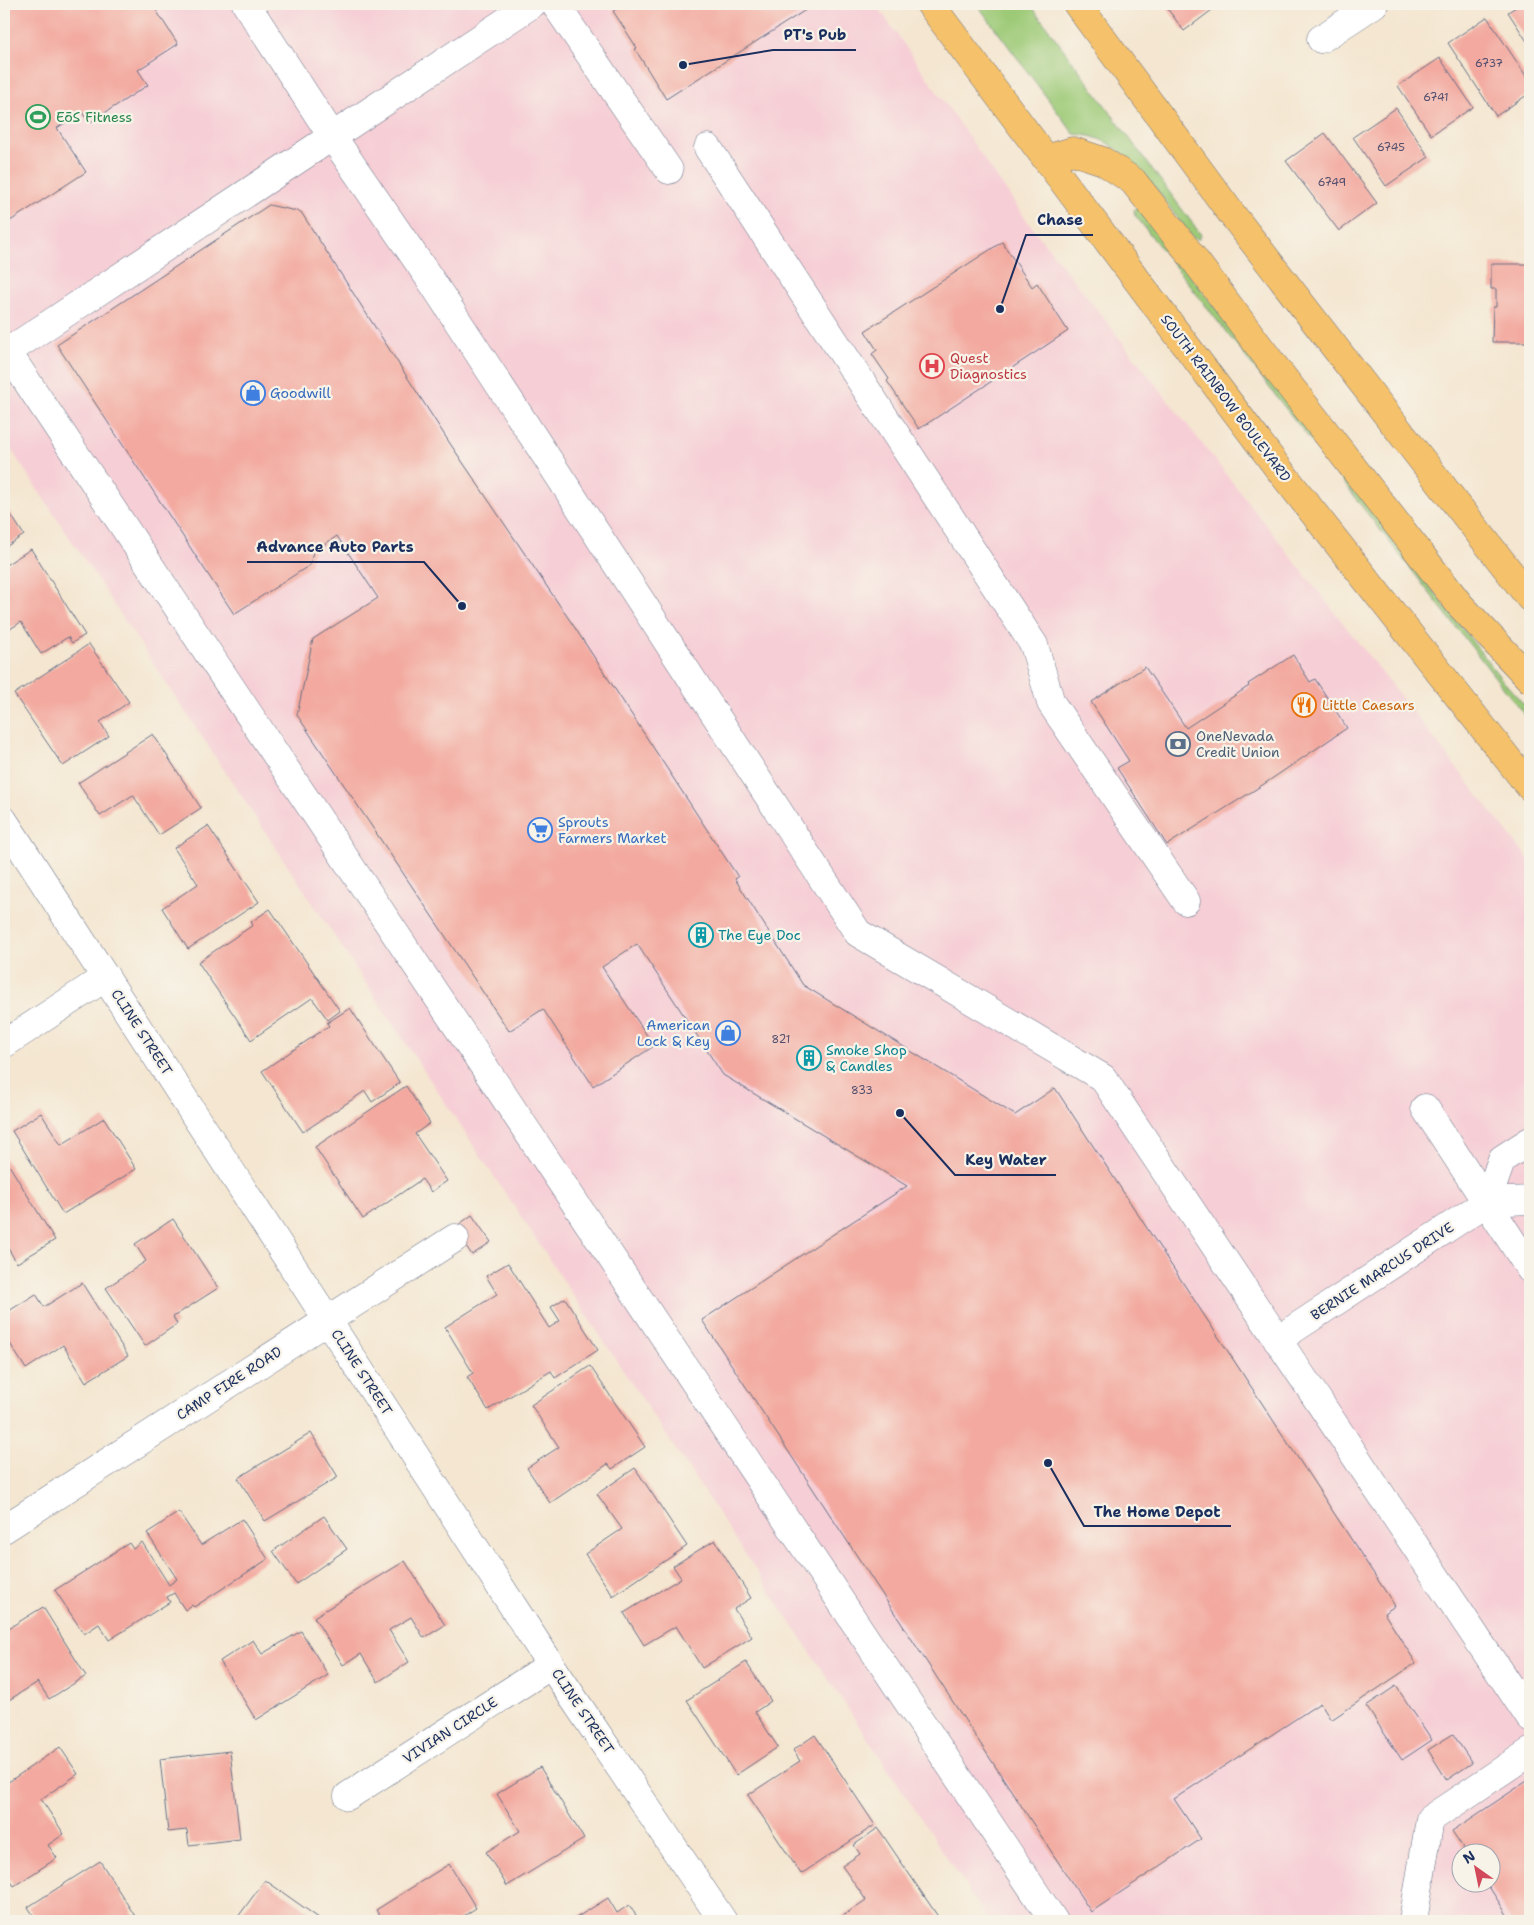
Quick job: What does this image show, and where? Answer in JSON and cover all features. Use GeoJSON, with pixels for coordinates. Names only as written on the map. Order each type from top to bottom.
{"type":"FeatureCollection","features":[{"type":"Feature","properties":{"kind":"main road","name":"SOUTH RAINBOW BOULEVARD"},"geometry":{"type":"LineString","coordinates":[[930,4],[1278,468],[1530,787]]}},
{"type":"Feature","properties":{"kind":"main road"},"geometry":{"type":"LineString","coordinates":[[1077,4],[1232,213],[1530,598]]}},
{"type":"Feature","properties":{"kind":"main road"},"geometry":{"type":"LineString","coordinates":[[1046,159],[1073,151],[1103,161],[1133,181],[1460,605],[1530,679]]}},
{"type":"Feature","properties":{"kind":"street"},"geometry":{"type":"LineString","coordinates":[[246,4],[332,136],[432,282],[858,933],[1103,1078],[1530,1718]]}},
{"type":"Feature","properties":{"kind":"street"},"geometry":{"type":"LineString","coordinates":[[532,4],[5,349],[1054,1921]]}},
{"type":"Feature","properties":{"kind":"street"},"geometry":{"type":"LineString","coordinates":[[555,4],[668,170]]}},
{"type":"Feature","properties":{"kind":"street"},"geometry":{"type":"LineString","coordinates":[[1321,39],[1374,4]]}},
{"type":"Feature","properties":{"kind":"street"},"geometry":{"type":"LineString","coordinates":[[708,148],[1034,645],[1051,703],[1186,901]]}},
{"type":"Feature","properties":{"kind":"street","name":"CLINE STREET"},"geometry":{"type":"LineString","coordinates":[[4,821],[552,1665],[723,1921]]}},
{"type":"Feature","properties":{"kind":"street"},"geometry":{"type":"LineString","coordinates":[[4,1044],[106,977]]}},
{"type":"Feature","properties":{"kind":"street"},"geometry":{"type":"LineString","coordinates":[[1425,1108],[1530,1269]]}},
{"type":"Feature","properties":{"kind":"street"},"geometry":{"type":"LineString","coordinates":[[1486,1202],[1502,1159],[1530,1141]]}},
{"type":"Feature","properties":{"kind":"street"},"geometry":{"type":"LineString","coordinates":[[1486,1202],[1530,1200]]}},
{"type":"Feature","properties":{"kind":"street","name":"BERNIE MARCUS DRIVE"},"geometry":{"type":"LineString","coordinates":[[1278,1340],[1486,1202]]}},
{"type":"Feature","properties":{"kind":"street","name":"CAMP FIRE ROAD"},"geometry":{"type":"LineString","coordinates":[[4,1528],[455,1238]]}},
{"type":"Feature","properties":{"kind":"street","name":"VIVIAN CIRCLE"},"geometry":{"type":"LineString","coordinates":[[348,1796],[552,1665]]}},
{"type":"Feature","properties":{"kind":"street"},"geometry":{"type":"LineString","coordinates":[[1413,1921],[1430,1819],[1530,1752]]}},
{"type":"Feature","properties":{"kind":"shaded area"},"geometry":{"type":"Polygon","coordinates":[[[4,4],[876,4],[1028,222],[1530,861],[1530,1921],[989,1921],[4,439],[4,4]]]}},
{"type":"Feature","properties":{"kind":"green space"},"geometry":{"type":"Polygon","coordinates":[[[977,4],[1030,4],[1201,235],[1199,239],[1192,238],[1161,195],[1136,165],[1122,153],[1108,143],[1093,137],[1074,134],[977,4]]]}},
{"type":"Feature","properties":{"kind":"green space"},"geometry":{"type":"Polygon","coordinates":[[[1139,208],[1503,681],[1530,711],[1530,722],[1135,215],[1134,209],[1139,208]]]}},
{"type":"Feature","properties":{"kind":"building","name":"EōS Fitness"},"geometry":{"type":"Polygon","coordinates":[[[4,4],[152,4],[178,44],[138,70],[148,85],[89,123],[82,112],[57,128],[86,172],[4,225],[4,4]]]}},
{"type":"Feature","properties":{"kind":"building"},"geometry":{"type":"Polygon","coordinates":[[[625,4],[815,4],[666,99],[613,11],[625,4]]]}},
{"type":"Feature","properties":{"kind":"building"},"geometry":{"type":"Polygon","coordinates":[[[1164,4],[1220,4],[1184,31],[1164,4]]]}},
{"type":"Feature","properties":{"kind":"building"},"geometry":{"type":"Polygon","coordinates":[[[1521,4],[1530,4],[1530,46],[1508,12],[1521,4]]]}},
{"type":"Feature","properties":{"kind":"building"},"geometry":{"type":"Polygon","coordinates":[[[1487,17],[1530,82],[1530,93],[1496,116],[1448,43],[1487,17]]]}},
{"type":"Feature","properties":{"kind":"building"},"geometry":{"type":"Polygon","coordinates":[[[1440,58],[1473,107],[1431,135],[1398,86],[1440,58]]]}},
{"type":"Feature","properties":{"kind":"building"},"geometry":{"type":"Polygon","coordinates":[[[1396,108],[1429,157],[1386,186],[1353,137],[1396,108]]]}},
{"type":"Feature","properties":{"kind":"building"},"geometry":{"type":"Polygon","coordinates":[[[1325,133],[1377,203],[1339,231],[1286,161],[1325,133]]]}},
{"type":"Feature","properties":{"kind":"building"},"geometry":{"type":"Polygon","coordinates":[[[269,205],[301,212],[449,442],[575,628],[738,877],[735,879],[803,985],[1015,1115],[1055,1088],[1395,1606],[1384,1613],[1416,1663],[1331,1720],[1320,1703],[1174,1799],[1201,1839],[1091,1912],[702,1320],[907,1186],[723,1075],[637,944],[602,967],[654,1046],[593,1086],[543,1009],[509,1031],[297,715],[313,639],[378,598],[337,536],[313,552],[310,565],[234,614],[57,345],[269,205]]]}},
{"type":"Feature","properties":{"kind":"building"},"geometry":{"type":"Polygon","coordinates":[[[1002,242],[1032,287],[1037,283],[1068,331],[919,429],[887,381],[889,379],[872,354],[877,350],[865,331],[1002,242]]]}},
{"type":"Feature","properties":{"kind":"building"},"geometry":{"type":"Polygon","coordinates":[[[1491,264],[1530,264],[1530,342],[1492,342],[1493,307],[1496,307],[1496,289],[1491,289],[1491,264]]]}},
{"type":"Feature","properties":{"kind":"building"},"geometry":{"type":"Polygon","coordinates":[[[4,504],[24,535],[4,548],[4,504]]]}},
{"type":"Feature","properties":{"kind":"building"},"geometry":{"type":"Polygon","coordinates":[[[31,549],[85,635],[72,643],[68,637],[41,654],[21,622],[4,633],[4,566],[31,549]]]}},
{"type":"Feature","properties":{"kind":"building"},"geometry":{"type":"Polygon","coordinates":[[[89,644],[129,702],[100,722],[109,736],[63,766],[14,694],[89,644]]]}},
{"type":"Feature","properties":{"kind":"building","name":"OneNevada Credit Union"},"geometry":{"type":"Polygon","coordinates":[[[1293,655],[1310,682],[1315,679],[1347,728],[1264,784],[1167,845],[1117,768],[1129,761],[1091,702],[1145,667],[1186,728],[1293,655]]]}},
{"type":"Feature","properties":{"kind":"building"},"geometry":{"type":"Polygon","coordinates":[[[153,734],[201,808],[159,835],[133,795],[100,816],[78,783],[153,734]]]}},
{"type":"Feature","properties":{"kind":"building"},"geometry":{"type":"Polygon","coordinates":[[[208,826],[259,902],[188,949],[162,908],[198,884],[174,848],[208,826]]]}},
{"type":"Feature","properties":{"kind":"building"},"geometry":{"type":"Polygon","coordinates":[[[270,909],[340,1011],[328,1020],[312,998],[251,1040],[198,962],[253,925],[251,922],[270,909]]]}},
{"type":"Feature","properties":{"kind":"building"},"geometry":{"type":"Polygon","coordinates":[[[350,1008],[400,1083],[372,1102],[365,1091],[303,1132],[262,1071],[329,1026],[327,1023],[350,1008]]]}},
{"type":"Feature","properties":{"kind":"building"},"geometry":{"type":"Polygon","coordinates":[[[406,1086],[430,1123],[415,1134],[447,1181],[431,1192],[422,1179],[363,1219],[315,1147],[406,1086]]]}},
{"type":"Feature","properties":{"kind":"building"},"geometry":{"type":"Polygon","coordinates":[[[41,1113],[61,1145],[104,1118],[136,1169],[63,1214],[12,1131],[41,1113]]]}},
{"type":"Feature","properties":{"kind":"building"},"geometry":{"type":"Polygon","coordinates":[[[4,1157],[55,1240],[17,1263],[4,1242],[4,1157]]]}},
{"type":"Feature","properties":{"kind":"building"},"geometry":{"type":"Polygon","coordinates":[[[472,1215],[491,1242],[472,1255],[454,1228],[472,1215]]]}},
{"type":"Feature","properties":{"kind":"building"},"geometry":{"type":"Polygon","coordinates":[[[173,1219],[218,1288],[173,1317],[177,1324],[145,1346],[106,1288],[146,1261],[135,1244],[173,1219]]]}},
{"type":"Feature","properties":{"kind":"building"},"geometry":{"type":"Polygon","coordinates":[[[508,1263],[549,1328],[560,1321],[551,1307],[565,1298],[598,1350],[555,1378],[551,1371],[488,1410],[467,1377],[473,1373],[445,1327],[497,1294],[486,1276],[508,1263]]]}},
{"type":"Feature","properties":{"kind":"building"},"geometry":{"type":"Polygon","coordinates":[[[82,1283],[128,1356],[86,1382],[63,1345],[26,1369],[4,1334],[4,1314],[36,1294],[44,1307],[82,1283]]]}},
{"type":"Feature","properties":{"kind":"building"},"geometry":{"type":"Polygon","coordinates":[[[590,1366],[645,1447],[612,1469],[608,1464],[550,1503],[527,1468],[559,1447],[531,1405],[590,1366]]]}},
{"type":"Feature","properties":{"kind":"building"},"geometry":{"type":"Polygon","coordinates":[[[311,1433],[338,1477],[265,1521],[238,1478],[311,1433]]]}},
{"type":"Feature","properties":{"kind":"building"},"geometry":{"type":"Polygon","coordinates":[[[635,1468],[687,1546],[613,1596],[585,1554],[622,1529],[597,1494],[635,1468]]]}},
{"type":"Feature","properties":{"kind":"building"},"geometry":{"type":"Polygon","coordinates":[[[179,1512],[201,1545],[242,1519],[268,1559],[194,1607],[192,1605],[185,1610],[174,1593],[167,1597],[170,1602],[109,1640],[99,1624],[84,1634],[55,1590],[129,1543],[133,1549],[142,1542],[169,1585],[177,1579],[147,1533],[179,1512]]]}},
{"type":"Feature","properties":{"kind":"building"},"geometry":{"type":"Polygon","coordinates":[[[324,1516],[347,1549],[296,1584],[273,1551],[324,1516]]]}},
{"type":"Feature","properties":{"kind":"building"},"geometry":{"type":"Polygon","coordinates":[[[715,1540],[751,1598],[734,1609],[752,1637],[702,1668],[676,1626],[644,1645],[624,1613],[681,1578],[673,1566],[715,1540]]]}},
{"type":"Feature","properties":{"kind":"building"},"geometry":{"type":"Polygon","coordinates":[[[405,1561],[445,1625],[424,1638],[411,1617],[389,1630],[409,1662],[378,1682],[361,1654],[343,1665],[314,1617],[405,1561]]]}},
{"type":"Feature","properties":{"kind":"building"},"geometry":{"type":"Polygon","coordinates":[[[43,1607],[86,1676],[49,1699],[38,1682],[4,1703],[4,1631],[43,1607]]]}},
{"type":"Feature","properties":{"kind":"building"},"geometry":{"type":"Polygon","coordinates":[[[301,1631],[328,1675],[256,1720],[220,1661],[253,1640],[262,1654],[301,1631]]]}},
{"type":"Feature","properties":{"kind":"building"},"geometry":{"type":"Polygon","coordinates":[[[746,1662],[771,1701],[755,1712],[778,1747],[736,1775],[687,1700],[746,1662]]]}},
{"type":"Feature","properties":{"kind":"building"},"geometry":{"type":"Polygon","coordinates":[[[1396,1686],[1432,1740],[1402,1760],[1366,1706],[1396,1686]]]}},
{"type":"Feature","properties":{"kind":"building"},"geometry":{"type":"Polygon","coordinates":[[[1453,1734],[1472,1763],[1447,1780],[1428,1750],[1453,1734]]]}},
{"type":"Feature","properties":{"kind":"building"},"geometry":{"type":"Polygon","coordinates":[[[815,1735],[875,1825],[801,1874],[748,1795],[800,1761],[793,1750],[815,1735]]]}},
{"type":"Feature","properties":{"kind":"building"},"geometry":{"type":"Polygon","coordinates":[[[60,1747],[78,1774],[41,1799],[64,1834],[48,1845],[57,1858],[14,1886],[4,1871],[4,1785],[60,1747]]]}},
{"type":"Feature","properties":{"kind":"building"},"geometry":{"type":"Polygon","coordinates":[[[230,1751],[240,1839],[189,1845],[187,1830],[168,1832],[160,1759],[230,1751]]]}},
{"type":"Feature","properties":{"kind":"building"},"geometry":{"type":"Polygon","coordinates":[[[540,1767],[584,1839],[507,1886],[486,1852],[520,1831],[497,1794],[540,1767]]]}},
{"type":"Feature","properties":{"kind":"building"},"geometry":{"type":"Polygon","coordinates":[[[1530,1779],[1530,1921],[1511,1921],[1492,1892],[1502,1892],[1502,1842],[1459,1842],[1452,1831],[1530,1779]]]}},
{"type":"Feature","properties":{"kind":"building"},"geometry":{"type":"Polygon","coordinates":[[[878,1828],[941,1921],[835,1921],[866,1900],[842,1866],[860,1854],[854,1845],[878,1828]]]}},
{"type":"Feature","properties":{"kind":"building"},"geometry":{"type":"Polygon","coordinates":[[[100,1861],[138,1921],[37,1921],[28,1907],[100,1861]]]}},
{"type":"Feature","properties":{"kind":"building"},"geometry":{"type":"Polygon","coordinates":[[[449,1864],[476,1908],[456,1921],[383,1921],[376,1910],[449,1864]]]}},
{"type":"Feature","properties":{"kind":"building"},"geometry":{"type":"Polygon","coordinates":[[[265,1880],[323,1921],[235,1921],[265,1880]]]}},
{"type":"Feature","properties":{"kind":"building"},"geometry":{"type":"Polygon","coordinates":[[[608,1898],[617,1913],[629,1905],[640,1921],[571,1921],[608,1898]]]}},
{"type":"Feature","properties":{"kind":"building"},"geometry":{"type":"Polygon","coordinates":[[[967,1916],[969,1921],[959,1921],[967,1916]]]}},
{"type":"Feature","properties":{"kind":"place","name":"PT's Pub"},"geometry":{"type":"Point","coordinates":[683,65]}},
{"type":"Feature","properties":{"kind":"place","name":"EōS Fitness"},"geometry":{"type":"Point","coordinates":[38,117]}},
{"type":"Feature","properties":{"kind":"place","name":"Chase"},"geometry":{"type":"Point","coordinates":[1000,309]}},
{"type":"Feature","properties":{"kind":"place","name":"Quest Diagnostics"},"geometry":{"type":"Point","coordinates":[932,366]}},
{"type":"Feature","properties":{"kind":"place","name":"Goodwill"},"geometry":{"type":"Point","coordinates":[253,393]}},
{"type":"Feature","properties":{"kind":"place","name":"Advance Auto Parts"},"geometry":{"type":"Point","coordinates":[462,606]}},
{"type":"Feature","properties":{"kind":"place","name":"Little Caesars"},"geometry":{"type":"Point","coordinates":[1304,705]}},
{"type":"Feature","properties":{"kind":"place","name":"OneNevada Credit Union"},"geometry":{"type":"Point","coordinates":[1178,744]}},
{"type":"Feature","properties":{"kind":"place","name":"Sprouts Farmers Market"},"geometry":{"type":"Point","coordinates":[540,830]}},
{"type":"Feature","properties":{"kind":"place","name":"The Eye Doc"},"geometry":{"type":"Point","coordinates":[701,935]}},
{"type":"Feature","properties":{"kind":"place","name":"American Lock & Key"},"geometry":{"type":"Point","coordinates":[728,1033]}},
{"type":"Feature","properties":{"kind":"place","name":"Smoke Shop & Candles"},"geometry":{"type":"Point","coordinates":[809,1058]}},
{"type":"Feature","properties":{"kind":"place","name":"Key Water"},"geometry":{"type":"Point","coordinates":[900,1113]}},
{"type":"Feature","properties":{"kind":"place","name":"The Home Depot"},"geometry":{"type":"Point","coordinates":[1048,1463]}}]}
